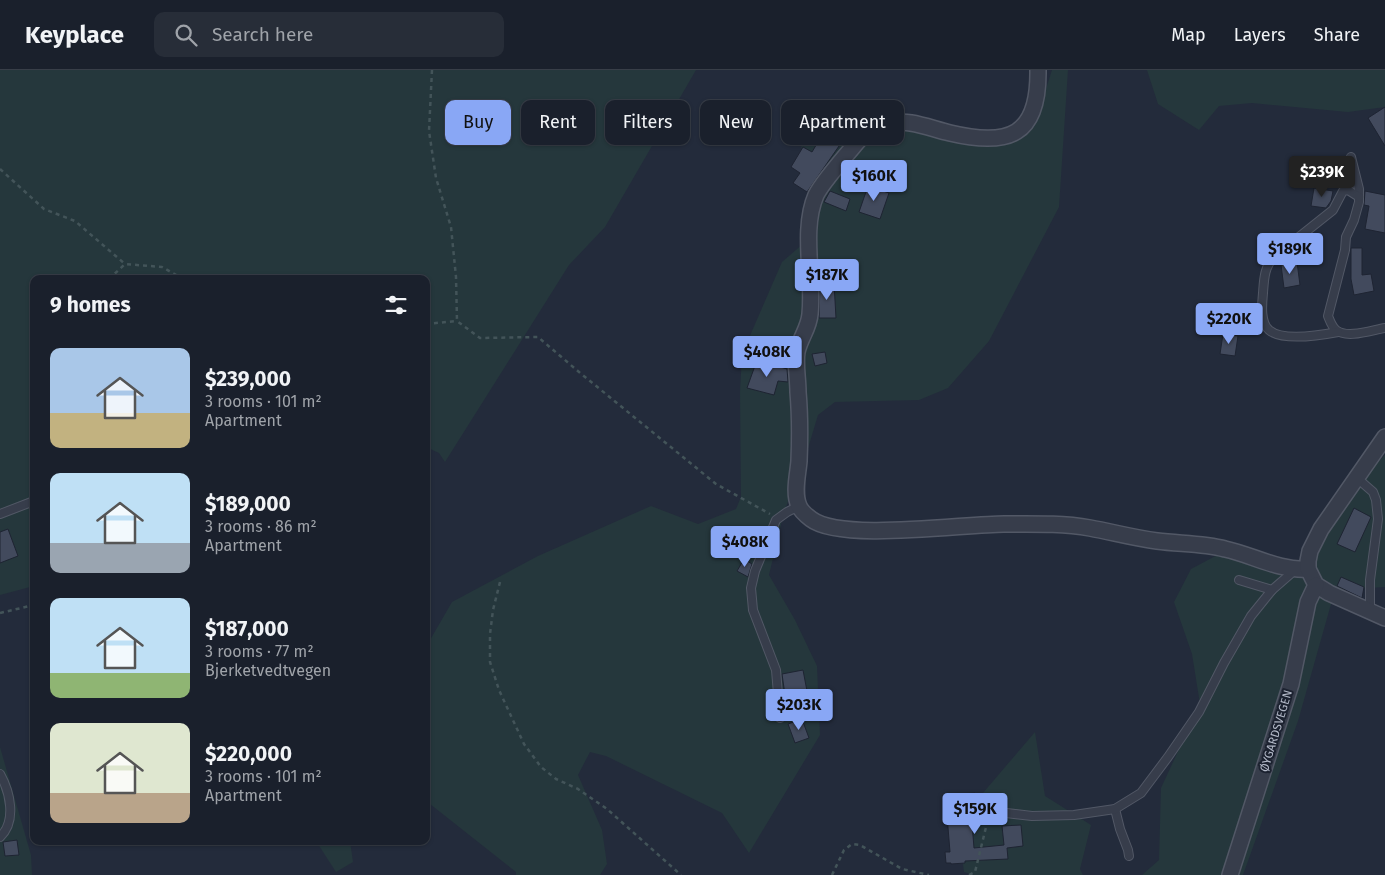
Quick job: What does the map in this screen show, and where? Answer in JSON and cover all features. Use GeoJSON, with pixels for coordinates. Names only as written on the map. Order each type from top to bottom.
{"type":"FeatureCollection","features":[{"type":"Feature","properties":{"kind":"street"},"geometry":{"type":"LineString","coordinates":[[1038,70],[1038,91],[1034,109],[1024,126],[1010,137],[993,139],[970,137],[911,123],[896,122],[877,128],[862,137],[817,193],[809,224],[810,314],[807,329],[800,341],[796,355],[800,429],[796,489],[799,506],[808,517],[817,523],[838,528],[867,530],[935,529],[995,524],[1052,524],[1090,528],[1129,537],[1224,548],[1302,569],[1316,585],[1329,593],[1385,618]]}},
{"type":"Feature","properties":{"kind":"street"},"geometry":{"type":"LineString","coordinates":[[1302,569],[1321,529],[1385,437]]}},
{"type":"Feature","properties":{"kind":"street","name":"ØYGARDSVEGEN"},"geometry":{"type":"LineString","coordinates":[[1230,875],[1291,684],[1308,602],[1316,585]]}},
{"type":"Feature","properties":{"kind":"lane"},"geometry":{"type":"LineString","coordinates":[[1338,332],[1332,327],[1328,316],[1345,250],[1346,237],[1354,220],[1359,197],[1359,189],[1351,157]]}},
{"type":"Feature","properties":{"kind":"lane"},"geometry":{"type":"LineString","coordinates":[[1359,197],[1348,190],[1343,191],[1333,210],[1269,262],[1265,272],[1263,318],[1268,330],[1277,334],[1299,337],[1316,337],[1338,332],[1356,334],[1385,328]]}},
{"type":"Feature","properties":{"kind":"lane"},"geometry":{"type":"LineString","coordinates":[[1357,478],[1372,492],[1376,500],[1378,519],[1370,580],[1370,612]]}},
{"type":"Feature","properties":{"kind":"lane"},"geometry":{"type":"LineString","coordinates":[[0,514],[30,503]]}},
{"type":"Feature","properties":{"kind":"lane"},"geometry":{"type":"LineString","coordinates":[[780,718],[776,670],[752,610],[751,588],[755,571],[772,529],[778,519],[799,506]]}},
{"type":"Feature","properties":{"kind":"lane"},"geometry":{"type":"LineString","coordinates":[[990,811],[1032,816],[1074,815],[1115,809],[1140,792],[1168,757],[1199,712],[1224,662],[1251,616],[1272,590],[1302,569]]}},
{"type":"Feature","properties":{"kind":"lane"},"geometry":{"type":"LineString","coordinates":[[1239,580],[1272,590]]}},
{"type":"Feature","properties":{"kind":"lane"},"geometry":{"type":"LineString","coordinates":[[0,774],[7,786],[10,822],[0,837]]}},
{"type":"Feature","properties":{"kind":"lane"},"geometry":{"type":"LineString","coordinates":[[1115,809],[1128,850],[1128,856]]}},
{"type":"Feature","properties":{"kind":"path"},"geometry":{"type":"LineString","coordinates":[[432,70],[429,131],[436,178],[451,227],[456,277],[457,321]]}},
{"type":"Feature","properties":{"kind":"path"},"geometry":{"type":"LineString","coordinates":[[0,168],[44,209],[75,221],[125,264],[162,267],[176,275]]}},
{"type":"Feature","properties":{"kind":"path"},"geometry":{"type":"LineString","coordinates":[[113,275],[125,264]]}},
{"type":"Feature","properties":{"kind":"path"},"geometry":{"type":"LineString","coordinates":[[430,324],[457,321],[480,338],[538,337],[578,372],[716,484],[778,519]]}},
{"type":"Feature","properties":{"kind":"path"},"geometry":{"type":"LineString","coordinates":[[500,582],[491,626],[490,662],[499,690],[524,744],[542,767],[556,779],[578,789],[607,809],[681,875]]}},
{"type":"Feature","properties":{"kind":"path"},"geometry":{"type":"LineString","coordinates":[[0,613],[30,606]]}},
{"type":"Feature","properties":{"kind":"path"},"geometry":{"type":"LineString","coordinates":[[969,875],[975,872],[979,860],[990,811]]}},
{"type":"Feature","properties":{"kind":"path"},"geometry":{"type":"LineString","coordinates":[[832,875],[844,850],[852,844],[860,845],[902,869],[929,875]]}},
{"type":"Feature","properties":{"kind":"shaded area"},"geometry":{"type":"Polygon","coordinates":[[[0,70],[696,70],[679,100],[605,100],[605,145],[653,145],[605,227],[569,265],[445,462],[439,453],[430,449],[430,275],[30,275],[30,587],[0,595],[0,70]]]}},
{"type":"Feature","properties":{"kind":"shaded area"},"geometry":{"type":"Polygon","coordinates":[[[1052,70],[1068,70],[1059,207],[989,341],[948,388],[919,400],[835,402],[818,415],[806,455],[784,512],[769,575],[795,620],[817,666],[820,735],[749,853],[722,813],[606,756],[590,752],[578,775],[602,830],[607,864],[600,875],[516,875],[516,872],[430,804],[430,640],[452,602],[538,556],[651,506],[698,524],[736,509],[741,497],[740,392],[742,354],[782,262],[811,237],[820,207],[801,147],[803,145],[904,145],[904,120],[930,128],[1010,140],[1036,120],[1052,70]]]}},
{"type":"Feature","properties":{"kind":"shaded area"},"geometry":{"type":"Polygon","coordinates":[[[1147,70],[1385,70],[1385,107],[1348,112],[1252,103],[1219,106],[1199,130],[1158,104],[1147,70]]]}},
{"type":"Feature","properties":{"kind":"shaded area"},"geometry":{"type":"Polygon","coordinates":[[[1385,455],[1385,587],[1335,590],[1298,721],[1243,875],[1142,875],[1159,860],[1161,788],[1200,704],[1192,654],[1174,602],[1191,569],[1223,552],[1284,566],[1308,562],[1362,477],[1385,455]]]}},
{"type":"Feature","properties":{"kind":"shaded area"},"geometry":{"type":"Polygon","coordinates":[[[1035,732],[1045,796],[1091,825],[1080,869],[1083,875],[974,875],[964,872],[961,848],[971,807],[1035,732]]]}},
{"type":"Feature","properties":{"kind":"shaded area"},"geometry":{"type":"Polygon","coordinates":[[[0,747],[31,855],[32,875],[0,875],[0,747]]]}},
{"type":"Feature","properties":{"kind":"shaded area"},"geometry":{"type":"Polygon","coordinates":[[[319,845],[351,845],[353,862],[336,872],[319,845]]]}},
{"type":"Feature","properties":{"kind":"building"},"geometry":{"type":"Polygon","coordinates":[[[1385,107],[1385,146],[1368,118],[1385,107]]]}},
{"type":"Feature","properties":{"kind":"building"},"geometry":{"type":"Polygon","coordinates":[[[816,145],[840,145],[807,192],[793,183],[800,173],[791,167],[803,147],[812,152],[816,145]]]}},
{"type":"Feature","properties":{"kind":"building"},"geometry":{"type":"Polygon","coordinates":[[[868,186],[889,193],[880,219],[859,212],[868,186]]]}},
{"type":"Feature","properties":{"kind":"building"},"geometry":{"type":"Polygon","coordinates":[[[1314,188],[1333,191],[1331,201],[1326,208],[1311,206],[1314,188]]]}},
{"type":"Feature","properties":{"kind":"building"},"geometry":{"type":"Polygon","coordinates":[[[830,191],[850,199],[846,211],[824,202],[830,191]]]}},
{"type":"Feature","properties":{"kind":"building"},"geometry":{"type":"Polygon","coordinates":[[[1365,191],[1385,195],[1385,233],[1365,229],[1369,206],[1364,205],[1365,191]]]}},
{"type":"Feature","properties":{"kind":"building"},"geometry":{"type":"Polygon","coordinates":[[[1351,248],[1362,248],[1362,275],[1371,274],[1374,291],[1354,295],[1351,279],[1351,248]]]}},
{"type":"Feature","properties":{"kind":"building"},"geometry":{"type":"Polygon","coordinates":[[[1297,262],[1300,285],[1284,288],[1281,265],[1297,262]]]}},
{"type":"Feature","properties":{"kind":"building"},"geometry":{"type":"Polygon","coordinates":[[[834,283],[836,318],[819,318],[820,284],[834,283]]]}},
{"type":"Feature","properties":{"kind":"building"},"geometry":{"type":"Polygon","coordinates":[[[1223,334],[1238,336],[1235,356],[1220,354],[1223,334]]]}},
{"type":"Feature","properties":{"kind":"building"},"geometry":{"type":"Polygon","coordinates":[[[825,352],[827,363],[815,366],[812,354],[825,352]]]}},
{"type":"Feature","properties":{"kind":"building"},"geometry":{"type":"Polygon","coordinates":[[[757,360],[787,369],[788,382],[778,381],[774,395],[747,388],[757,360]]]}},
{"type":"Feature","properties":{"kind":"building"},"geometry":{"type":"Polygon","coordinates":[[[1354,508],[1371,517],[1355,552],[1337,544],[1354,508]]]}},
{"type":"Feature","properties":{"kind":"building"},"geometry":{"type":"Polygon","coordinates":[[[8,529],[18,556],[0,563],[0,532],[8,529]]]}},
{"type":"Feature","properties":{"kind":"building"},"geometry":{"type":"Polygon","coordinates":[[[744,559],[752,564],[748,577],[737,571],[744,559]]]}},
{"type":"Feature","properties":{"kind":"building"},"geometry":{"type":"Polygon","coordinates":[[[1341,577],[1364,587],[1362,598],[1337,586],[1341,577]]]}},
{"type":"Feature","properties":{"kind":"building"},"geometry":{"type":"Polygon","coordinates":[[[803,670],[807,691],[785,695],[782,674],[803,670]]]}},
{"type":"Feature","properties":{"kind":"building"},"geometry":{"type":"Polygon","coordinates":[[[802,719],[809,738],[795,743],[788,724],[802,719]]]}},
{"type":"Feature","properties":{"kind":"building"},"geometry":{"type":"Polygon","coordinates":[[[975,793],[976,806],[972,806],[971,811],[974,848],[1004,845],[1002,826],[1021,825],[1023,846],[1007,848],[1008,859],[946,863],[945,852],[950,852],[946,803],[963,801],[963,794],[975,793]]]}},
{"type":"Feature","properties":{"kind":"building"},"geometry":{"type":"Polygon","coordinates":[[[17,840],[19,855],[5,856],[3,842],[17,840]]]}}]}
